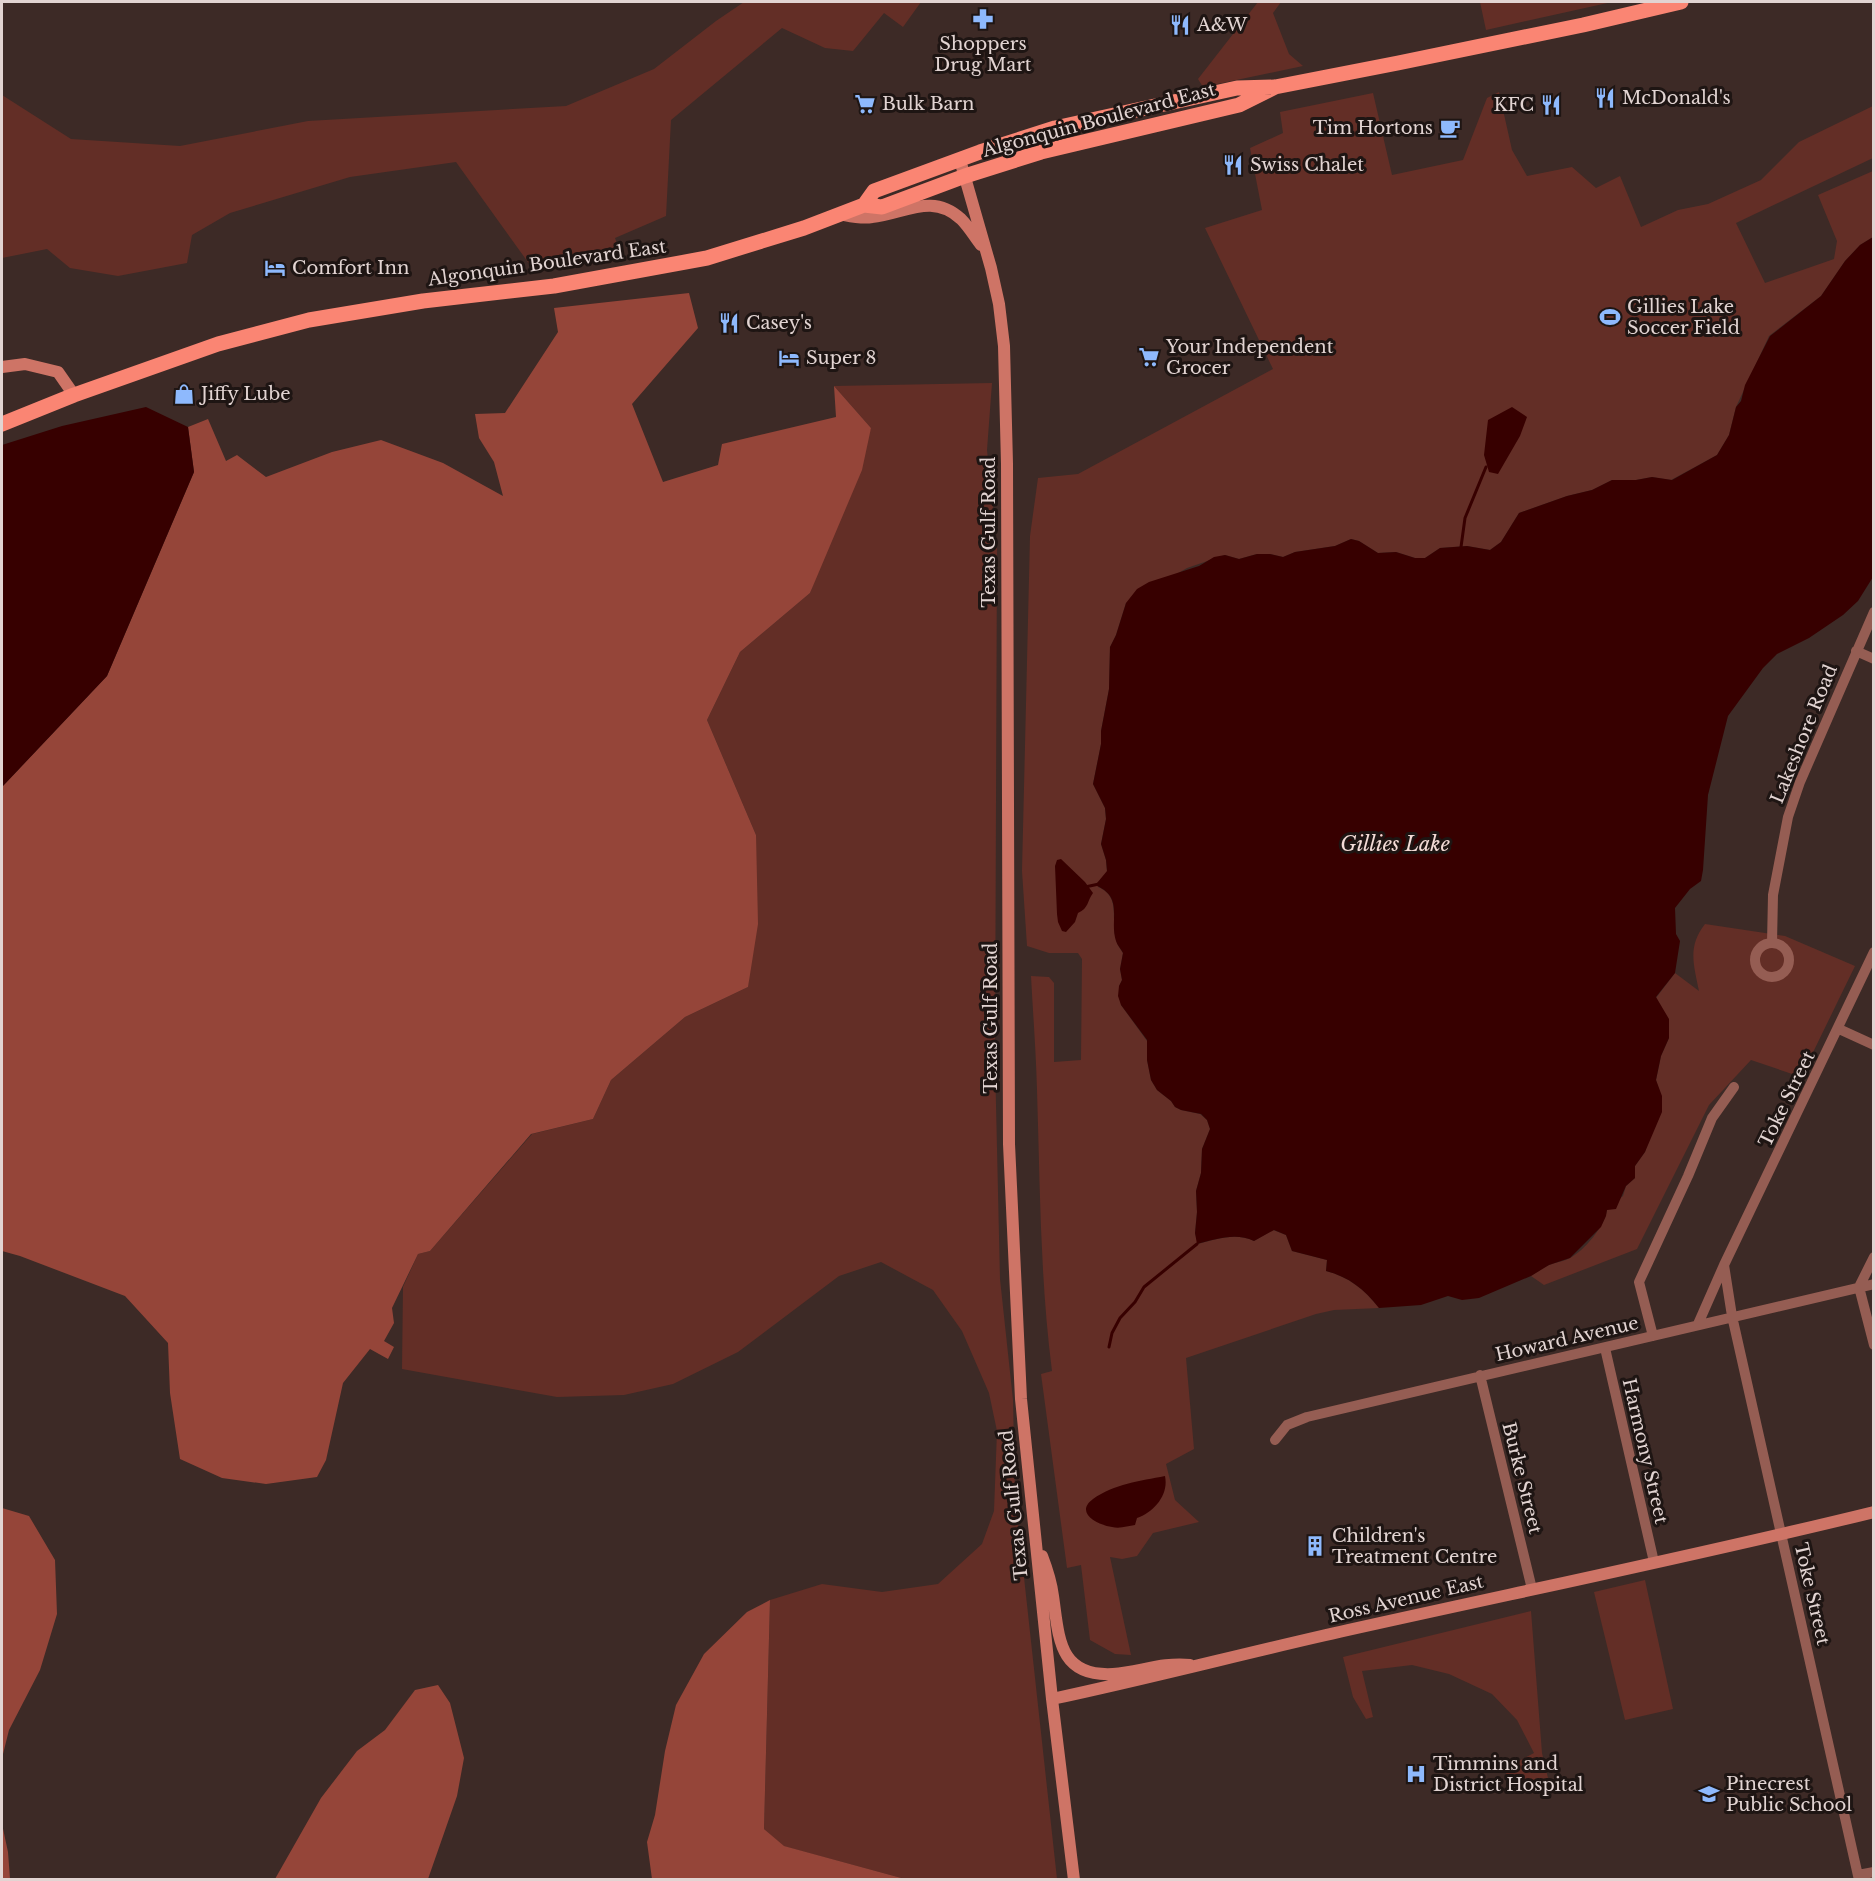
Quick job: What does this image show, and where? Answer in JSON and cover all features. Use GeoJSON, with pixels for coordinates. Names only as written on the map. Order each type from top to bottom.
{"type":"FeatureCollection","features":[{"type":"Feature","properties":{"kind":"main road","name":"Algonquin Boulevard East"},"geometry":{"type":"LineString","coordinates":[[864,205],[874,191],[1055,128],[1237,88],[1275,87],[1582,25],[1681,2]]}},
{"type":"Feature","properties":{"kind":"main road","name":"Algonquin Boulevard East"},"geometry":{"type":"LineString","coordinates":[[2,424],[74,395],[218,344],[309,320],[423,301],[554,286],[707,258],[804,228],[864,205],[882,207],[965,176],[1041,152],[1239,105],[1275,87]]}},
{"type":"Feature","properties":{"kind":"main road","name":"Texas Gulf Road"},"geometry":{"type":"LineString","coordinates":[[959,160],[986,250],[999,304],[1004,346],[1007,464],[1009,1144],[1021,1399],[1052,1699],[1074,1880]]}},
{"type":"Feature","properties":{"kind":"main road"},"geometry":{"type":"LineString","coordinates":[[840,214],[873,217],[921,205],[949,210],[959,217],[986,250]]}},
{"type":"Feature","properties":{"kind":"main road"},"geometry":{"type":"LineString","coordinates":[[2,368],[26,364],[58,372],[74,395]]}},
{"type":"Feature","properties":{"kind":"main road","name":"Ross Avenue East"},"geometry":{"type":"LineString","coordinates":[[1052,1699],[1874,1512]]}},
{"type":"Feature","properties":{"kind":"main road"},"geometry":{"type":"LineString","coordinates":[[1036,1541],[1049,1575],[1061,1645],[1072,1662],[1085,1671],[1104,1674],[1123,1673],[1173,1663],[1202,1666]]}},
{"type":"Feature","properties":{"kind":"street","name":"Lakeshore Road"},"geometry":{"type":"LineString","coordinates":[[1772,943],[1773,895],[1788,817],[1800,782],[1874,612]]}},
{"type":"Feature","properties":{"kind":"street"},"geometry":{"type":"LineString","coordinates":[[1856,651],[1874,659]]}},
{"type":"Feature","properties":{"kind":"street","name":"Toke Street"},"geometry":{"type":"LineString","coordinates":[[1698,1324],[1874,952]]}},
{"type":"Feature","properties":{"kind":"street"},"geometry":{"type":"LineString","coordinates":[[1839,1029],[1874,1045]]}},
{"type":"Feature","properties":{"kind":"street"},"geometry":{"type":"LineString","coordinates":[[1653,1336],[1640,1282],[1712,1118],[1734,1088]]}},
{"type":"Feature","properties":{"kind":"street"},"geometry":{"type":"LineString","coordinates":[[1874,1257],[1859,1287],[1874,1345]]}},
{"type":"Feature","properties":{"kind":"street","name":"Toke Street"},"geometry":{"type":"LineString","coordinates":[[1724,1265],[1732,1316],[1859,1877]]}},
{"type":"Feature","properties":{"kind":"street","name":"Howard Avenue"},"geometry":{"type":"LineString","coordinates":[[1275,1440],[1287,1425],[1307,1417],[1874,1284]]}},
{"type":"Feature","properties":{"kind":"street","name":"Harmony Street"},"geometry":{"type":"LineString","coordinates":[[1605,1348],[1654,1562]]}},
{"type":"Feature","properties":{"kind":"street","name":"Burke Street"},"geometry":{"type":"LineString","coordinates":[[1480,1376],[1532,1589]]}},
{"type":"Feature","properties":{"kind":"street"},"geometry":{"type":"LineString","coordinates":[[1859,1877],[1874,1872]]}},
{"type":"Feature","properties":{"kind":"shaded area"},"geometry":{"type":"Polygon","coordinates":[[[744,2],[921,2],[903,27],[884,13],[853,51],[825,48],[782,28],[671,120],[666,216],[615,238],[622,258],[530,265],[456,162],[350,177],[230,213],[192,235],[187,263],[118,276],[70,268],[47,249],[2,258],[2,95],[71,139],[180,146],[308,121],[566,106],[654,69],[744,2]]]}},
{"type":"Feature","properties":{"kind":"shaded area"},"geometry":{"type":"Polygon","coordinates":[[[1258,2],[1281,2],[1273,13],[1289,54],[1303,66],[1203,87],[1198,79],[1258,2]]]}},
{"type":"Feature","properties":{"kind":"shaded area"},"geometry":{"type":"Polygon","coordinates":[[[1480,2],[1612,2],[1486,30],[1480,2]]]}},
{"type":"Feature","properties":{"kind":"shaded area"},"geometry":{"type":"Polygon","coordinates":[[[1499,92],[1512,150],[1527,176],[1572,167],[1596,188],[1620,176],[1641,227],[1678,210],[1708,204],[1761,180],[1799,142],[1873,106],[1873,158],[1736,223],[1765,283],[1834,259],[1837,241],[1818,195],[1873,171],[1873,237],[1860,245],[1845,261],[1821,296],[1769,336],[1736,407],[1729,435],[1717,455],[1671,480],[1652,477],[1612,480],[1592,490],[1519,513],[1501,542],[1490,550],[1467,546],[1440,548],[1425,558],[1415,558],[1396,552],[1378,553],[1359,541],[1351,539],[1335,546],[1295,552],[1283,557],[1257,554],[1239,559],[1225,555],[1187,568],[1126,603],[1110,647],[1109,689],[1093,784],[1105,808],[1106,819],[1101,844],[1107,872],[1098,887],[1105,891],[1113,903],[1114,932],[1123,953],[1120,969],[1122,980],[1119,986],[1121,1005],[1147,1041],[1147,1060],[1151,1080],[1157,1090],[1175,1107],[1200,1114],[1207,1120],[1210,1129],[1202,1149],[1201,1173],[1196,1191],[1195,1233],[1198,1244],[1233,1237],[1254,1241],[1273,1230],[1286,1235],[1292,1251],[1327,1260],[1326,1271],[1356,1285],[1379,1308],[1334,1310],[1316,1314],[1186,1358],[1194,1449],[1166,1464],[1175,1500],[1199,1522],[1153,1533],[1137,1556],[1122,1559],[1110,1557],[1131,1655],[1115,1654],[1090,1640],[1081,1565],[1067,1568],[1041,1374],[1052,1371],[1043,1266],[1037,1076],[1031,976],[1049,977],[1054,983],[1054,1062],[1081,1060],[1082,959],[1078,953],[1049,953],[1027,946],[1022,871],[1030,536],[1038,478],[1078,474],[1273,369],[1205,228],[1262,210],[1250,148],[1283,133],[1280,112],[1373,93],[1392,175],[1463,160],[1487,98],[1499,92]]]}},
{"type":"Feature","properties":{"kind":"shaded area"},"geometry":{"type":"Polygon","coordinates":[[[689,293],[698,328],[632,404],[663,482],[718,465],[722,444],[836,417],[834,386],[871,428],[862,470],[810,593],[740,652],[707,720],[756,835],[758,924],[748,987],[685,1017],[611,1080],[593,1119],[531,1134],[430,1251],[418,1254],[392,1308],[394,1323],[384,1341],[394,1347],[388,1359],[370,1349],[343,1383],[326,1460],[317,1477],[266,1484],[222,1478],[180,1459],[170,1393],[168,1343],[125,1296],[2,1251],[2,787],[107,676],[194,472],[188,427],[208,419],[226,461],[237,455],[266,477],[332,452],[381,440],[443,463],[503,496],[494,462],[479,438],[475,414],[505,413],[558,332],[554,308],[689,293]]]}},
{"type":"Feature","properties":{"kind":"shaded area"},"geometry":{"type":"Polygon","coordinates":[[[992,383],[987,450],[997,545],[995,1061],[1000,1279],[1013,1400],[1015,1495],[1057,1879],[905,1879],[783,1846],[764,1829],[770,1600],[822,1584],[882,1592],[938,1584],[982,1544],[994,1511],[997,1431],[989,1393],[962,1331],[933,1290],[881,1262],[839,1276],[738,1352],[673,1384],[624,1395],[557,1397],[402,1369],[403,1287],[418,1254],[430,1251],[532,1134],[593,1119],[611,1080],[685,1017],[748,987],[756,835],[707,720],[740,652],[810,593],[871,428],[834,386],[992,383]]]}},
{"type":"Feature","properties":{"kind":"shaded area"},"geometry":{"type":"Polygon","coordinates":[[[1705,924],[1785,936],[1855,966],[1801,1077],[1751,1060],[1709,1105],[1637,1249],[1544,1285],[1531,1276],[1546,1266],[1570,1258],[1582,1250],[1599,1230],[1607,1209],[1623,1196],[1626,1186],[1635,1178],[1635,1166],[1645,1152],[1661,1096],[1656,1080],[1661,1056],[1669,1038],[1656,998],[1675,973],[1699,991],[1693,956],[1699,932],[1705,924]]]}},
{"type":"Feature","properties":{"kind":"shaded area"},"geometry":{"type":"Polygon","coordinates":[[[2,1508],[29,1516],[55,1560],[57,1614],[40,1670],[9,1730],[2,1758],[2,1508]]]}},
{"type":"Feature","properties":{"kind":"shaded area"},"geometry":{"type":"Polygon","coordinates":[[[1645,1580],[1673,1709],[1625,1720],[1594,1592],[1645,1580]]]}},
{"type":"Feature","properties":{"kind":"shaded area"},"geometry":{"type":"Polygon","coordinates":[[[770,1600],[764,1829],[784,1846],[905,1879],[652,1879],[647,1842],[655,1815],[665,1751],[676,1705],[704,1654],[747,1612],[770,1600]]]}},
{"type":"Feature","properties":{"kind":"shaded area"},"geometry":{"type":"Polygon","coordinates":[[[1531,1611],[1542,1753],[1548,1778],[1521,1785],[1511,1783],[1504,1769],[1534,1753],[1517,1720],[1492,1694],[1449,1674],[1412,1665],[1362,1671],[1373,1717],[1366,1719],[1353,1697],[1343,1657],[1531,1611]]]}},
{"type":"Feature","properties":{"kind":"shaded area"},"geometry":{"type":"Polygon","coordinates":[[[438,1685],[450,1703],[464,1758],[457,1796],[428,1879],[275,1879],[321,1798],[357,1751],[385,1730],[415,1690],[438,1685]]]}},
{"type":"Feature","properties":{"kind":"shaded area"},"geometry":{"type":"Polygon","coordinates":[[[2,1824],[8,1852],[10,1879],[2,1879],[2,1824]]]}},
{"type":"Feature","properties":{"kind":"water","name":"Gillies Lake"},"geometry":{"type":"Polygon","coordinates":[[[1873,237],[1873,577],[1858,601],[1843,615],[1809,638],[1777,654],[1763,668],[1728,716],[1708,795],[1701,881],[1690,889],[1675,908],[1676,934],[1680,941],[1675,973],[1656,997],[1669,1019],[1669,1038],[1661,1056],[1656,1080],[1662,1096],[1662,1112],[1645,1152],[1635,1166],[1635,1178],[1626,1186],[1616,1209],[1607,1210],[1601,1227],[1570,1258],[1549,1265],[1531,1276],[1479,1298],[1462,1300],[1448,1296],[1421,1305],[1379,1308],[1356,1285],[1326,1271],[1327,1260],[1292,1251],[1286,1235],[1274,1230],[1254,1241],[1233,1237],[1197,1244],[1196,1191],[1201,1173],[1202,1149],[1210,1129],[1207,1120],[1201,1114],[1175,1107],[1157,1090],[1151,1080],[1147,1060],[1147,1040],[1121,1005],[1118,996],[1122,980],[1120,969],[1123,953],[1114,933],[1113,903],[1105,891],[1097,886],[1107,871],[1101,844],[1106,819],[1105,808],[1093,784],[1109,689],[1110,647],[1126,603],[1137,589],[1149,582],[1225,555],[1239,559],[1257,554],[1283,557],[1295,552],[1335,546],[1351,539],[1359,541],[1378,553],[1396,552],[1415,558],[1425,558],[1440,548],[1467,546],[1490,550],[1501,542],[1519,513],[1592,490],[1612,480],[1652,477],[1672,480],[1717,455],[1729,435],[1736,407],[1741,401],[1745,385],[1770,336],[1821,296],[1845,261],[1860,245],[1873,237]]]}},
{"type":"Feature","properties":{"kind":"water"},"geometry":{"type":"Polygon","coordinates":[[[146,407],[188,427],[194,472],[107,676],[2,787],[2,445],[62,426],[146,407]]]}},
{"type":"Feature","properties":{"kind":"water"},"geometry":{"type":"Polygon","coordinates":[[[1512,407],[1527,417],[1520,436],[1498,474],[1489,472],[1484,455],[1488,420],[1512,407]]]}},
{"type":"Feature","properties":{"kind":"water"},"geometry":{"type":"Polygon","coordinates":[[[1061,859],[1093,893],[1086,907],[1078,913],[1075,922],[1066,932],[1062,931],[1057,914],[1055,866],[1057,860],[1061,859]]]}},
{"type":"Feature","properties":{"kind":"water"},"geometry":{"type":"Polygon","coordinates":[[[1165,1476],[1165,1490],[1159,1502],[1149,1512],[1137,1518],[1135,1525],[1118,1528],[1106,1526],[1090,1518],[1087,1513],[1088,1504],[1101,1494],[1128,1484],[1165,1476]]]}},
{"type":"Feature","properties":{"kind":"waterway"},"geometry":{"type":"LineString","coordinates":[[1461,547],[1465,518],[1486,467]]}},
{"type":"Feature","properties":{"kind":"waterway"},"geometry":{"type":"LineString","coordinates":[[1085,887],[1099,884]]}},
{"type":"Feature","properties":{"kind":"waterway"},"geometry":{"type":"LineString","coordinates":[[1109,1347],[1112,1333],[1120,1318],[1135,1302],[1144,1287],[1197,1244]]}},
{"type":"Feature","properties":{"kind":"place","name":"Shoppers Drug Mart"},"geometry":{"type":"Point","coordinates":[983,19]}},
{"type":"Feature","properties":{"kind":"place","name":"A&W"},"geometry":{"type":"Point","coordinates":[1180,25]}},
{"type":"Feature","properties":{"kind":"place","name":"McDonald's"},"geometry":{"type":"Point","coordinates":[1605,98]}},
{"type":"Feature","properties":{"kind":"place","name":"Bulk Barn"},"geometry":{"type":"Point","coordinates":[865,104]}},
{"type":"Feature","properties":{"kind":"place","name":"KFC"},"geometry":{"type":"Point","coordinates":[1551,105]}},
{"type":"Feature","properties":{"kind":"place","name":"Tim Hortons"},"geometry":{"type":"Point","coordinates":[1450,128]}},
{"type":"Feature","properties":{"kind":"place","name":"Swiss Chalet"},"geometry":{"type":"Point","coordinates":[1233,165]}},
{"type":"Feature","properties":{"kind":"place","name":"Comfort Inn"},"geometry":{"type":"Point","coordinates":[275,268]}},
{"type":"Feature","properties":{"kind":"place","name":"Gillies Lake Soccer Field"},"geometry":{"type":"Point","coordinates":[1610,317]}},
{"type":"Feature","properties":{"kind":"place","name":"Casey's"},"geometry":{"type":"Point","coordinates":[729,323]}},
{"type":"Feature","properties":{"kind":"place","name":"Your Independent Grocer"},"geometry":{"type":"Point","coordinates":[1149,357]}},
{"type":"Feature","properties":{"kind":"place","name":"Super 8"},"geometry":{"type":"Point","coordinates":[789,358]}},
{"type":"Feature","properties":{"kind":"place","name":"Jiffy Lube"},"geometry":{"type":"Point","coordinates":[184,394]}},
{"type":"Feature","properties":{"kind":"place","name":"Children's Treatment Centre"},"geometry":{"type":"Point","coordinates":[1315,1546]}},
{"type":"Feature","properties":{"kind":"place","name":"Timmins and District Hospital"},"geometry":{"type":"Point","coordinates":[1416,1774]}},
{"type":"Feature","properties":{"kind":"place","name":"Pinecrest Public School"},"geometry":{"type":"Point","coordinates":[1709,1794]}}]}
